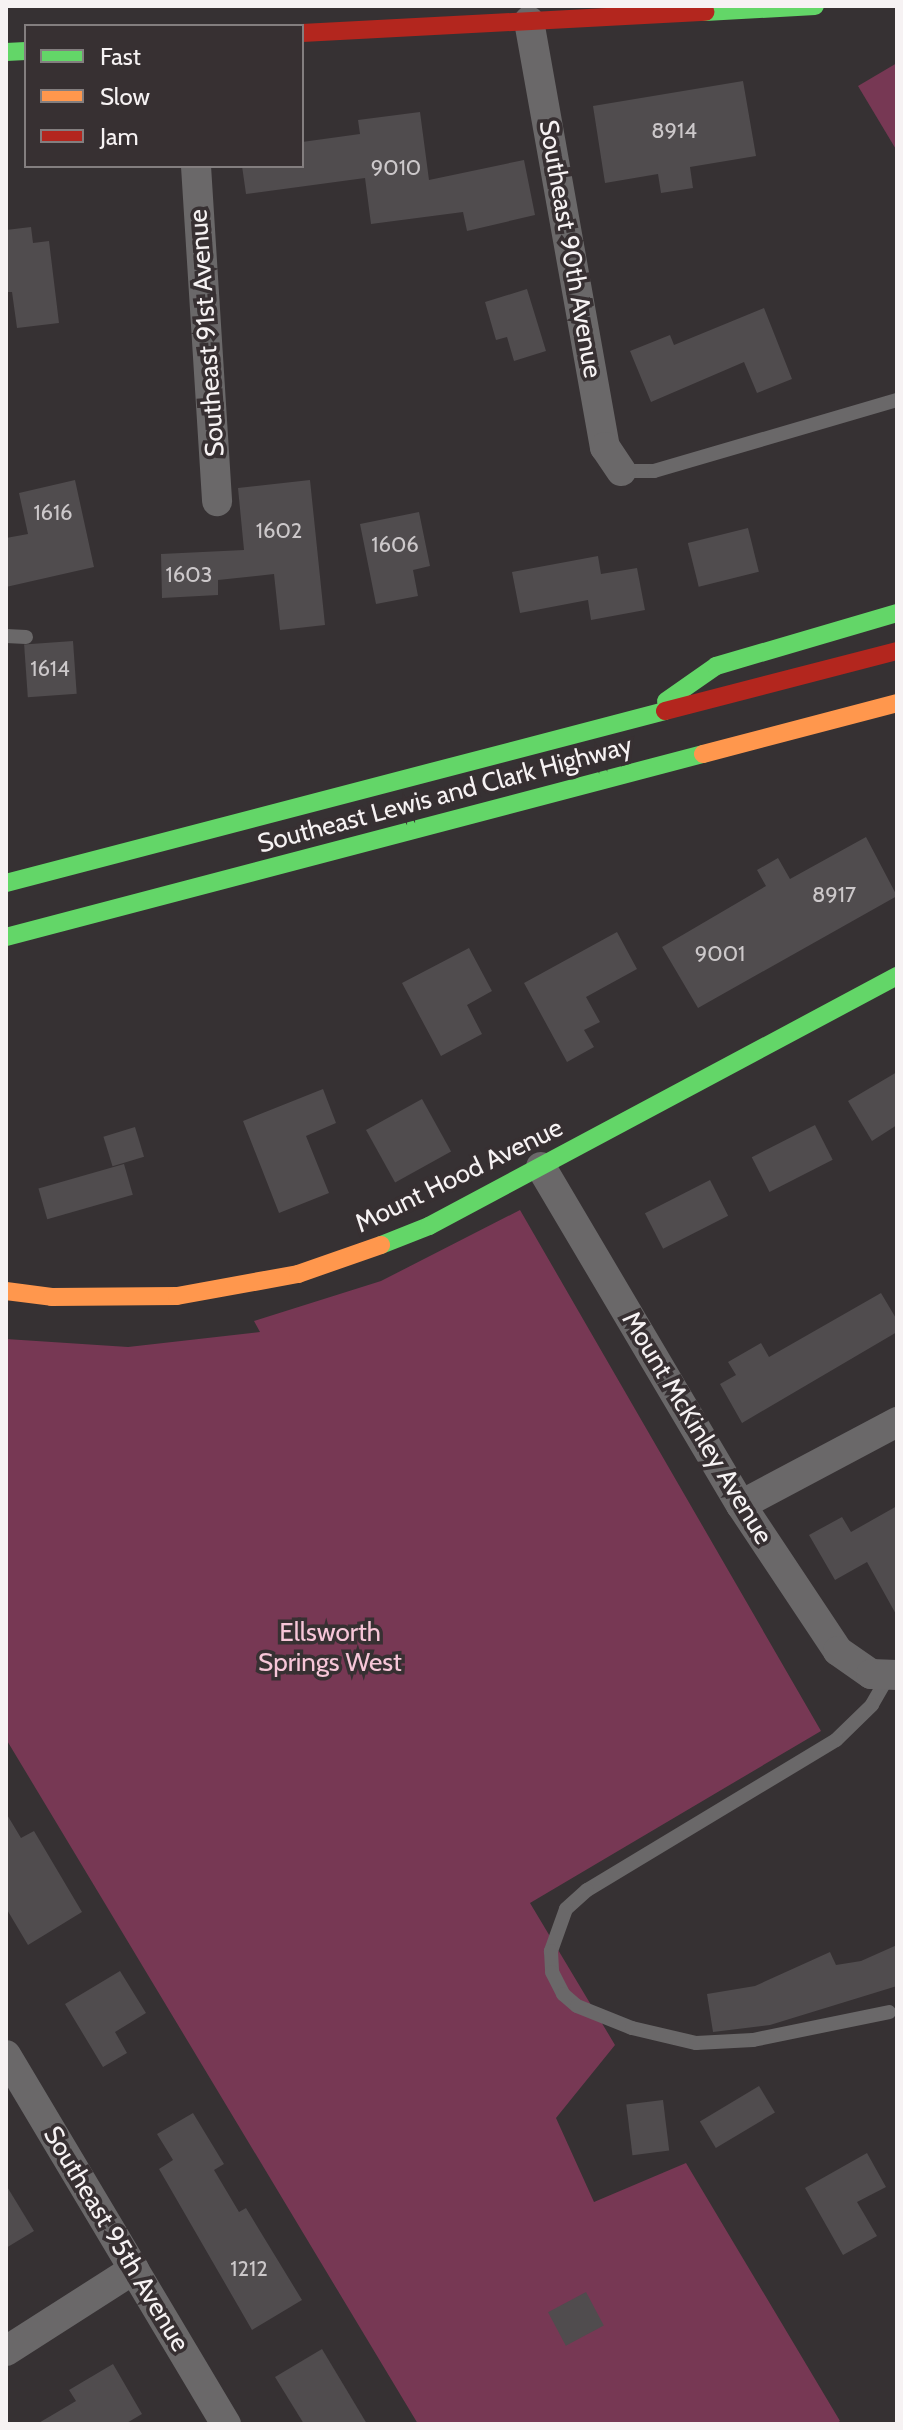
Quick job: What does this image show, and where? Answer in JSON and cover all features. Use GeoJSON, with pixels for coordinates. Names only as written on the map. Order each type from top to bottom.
{"type":"FeatureCollection","features":[{"type":"Feature","properties":{"kind":"main road"},"geometry":{"type":"LineString","coordinates":[[304,33],[815,6]]}},
{"type":"Feature","properties":{"kind":"main road"},"geometry":{"type":"LineString","coordinates":[[640,718],[716,666],[897,613]]}},
{"type":"Feature","properties":{"kind":"main road","name":"Southeast Lewis and Clark Highway"},"geometry":{"type":"LineString","coordinates":[[6,883],[897,651]]}},
{"type":"Feature","properties":{"kind":"main road","name":"Southeast Lewis and Clark Highway"},"geometry":{"type":"LineString","coordinates":[[6,937],[897,703]]}},
{"type":"Feature","properties":{"kind":"main road","name":"Mount Hood Avenue"},"geometry":{"type":"LineString","coordinates":[[6,1291],[52,1297],[162,1297],[298,1274],[429,1226],[897,976]]}},
{"type":"Feature","properties":{"kind":"street","name":"Southeast 90th Avenue"},"geometry":{"type":"LineString","coordinates":[[529,21],[605,447],[621,471]]}},
{"type":"Feature","properties":{"kind":"street","name":"Southeast 91st Avenue"},"geometry":{"type":"LineString","coordinates":[[196,168],[217,501]]}},
{"type":"Feature","properties":{"kind":"street","name":"Mount McKinley Avenue"},"geometry":{"type":"LineString","coordinates":[[541,1167],[741,1505],[838,1651],[886,1675]]}},
{"type":"Feature","properties":{"kind":"street"},"geometry":{"type":"LineString","coordinates":[[741,1505],[897,1422]]}},
{"type":"Feature","properties":{"kind":"street","name":"Southeast 95th Avenue"},"geometry":{"type":"LineString","coordinates":[[6,2055],[226,2424]]}},
{"type":"Feature","properties":{"kind":"street"},"geometry":{"type":"LineString","coordinates":[[6,2351],[134,2269]]}},
{"type":"Feature","properties":{"kind":"lane"},"geometry":{"type":"LineString","coordinates":[[621,471],[654,471],[897,400]]}},
{"type":"Feature","properties":{"kind":"lane"},"geometry":{"type":"LineString","coordinates":[[6,636],[26,637]]}},
{"type":"Feature","properties":{"kind":"lane"},"geometry":{"type":"LineString","coordinates":[[886,1675],[882,1694],[836,1740],[587,1890],[566,1909],[551,1951],[552,1972],[563,1994],[577,2006],[632,2028],[696,2043],[753,2040],[889,2012]]}},
{"type":"Feature","properties":{"kind":"green space"},"geometry":{"type":"Polygon","coordinates":[[[897,63],[897,151],[858,86],[897,63]]]}},
{"type":"Feature","properties":{"kind":"green space","name":"Ellsworth Springs West"},"geometry":{"type":"Polygon","coordinates":[[[520,1210],[821,1731],[530,1903],[615,2045],[556,2118],[594,2202],[686,2163],[840,2421],[836,2424],[418,2424],[6,1739],[6,1339],[128,1347],[260,1332],[254,1321],[381,1281],[520,1210]]]}},
{"type":"Feature","properties":{"kind":"building"},"geometry":{"type":"Polygon","coordinates":[[[743,81],[756,156],[690,167],[693,188],[661,193],[658,174],[605,183],[593,106],[743,81]]]}},
{"type":"Feature","properties":{"kind":"building"},"geometry":{"type":"Polygon","coordinates":[[[420,112],[429,180],[524,160],[535,215],[467,231],[463,212],[371,224],[365,178],[246,194],[242,168],[304,168],[304,142],[360,134],[358,120],[420,112]]]}},
{"type":"Feature","properties":{"kind":"building"},"geometry":{"type":"Polygon","coordinates":[[[31,227],[33,243],[49,241],[59,323],[17,328],[12,292],[6,292],[6,230],[31,227]]]}},
{"type":"Feature","properties":{"kind":"building"},"geometry":{"type":"Polygon","coordinates":[[[527,289],[546,351],[514,361],[507,337],[496,340],[485,302],[527,289]]]}},
{"type":"Feature","properties":{"kind":"building"},"geometry":{"type":"Polygon","coordinates":[[[764,308],[792,379],[757,393],[744,362],[651,402],[630,351],[670,335],[674,345],[764,308]]]}},
{"type":"Feature","properties":{"kind":"building"},"geometry":{"type":"Polygon","coordinates":[[[75,480],[94,567],[6,587],[6,538],[28,534],[19,493],[75,480]]]}},
{"type":"Feature","properties":{"kind":"building"},"geometry":{"type":"Polygon","coordinates":[[[310,480],[325,625],[280,630],[274,574],[218,580],[218,595],[162,598],[161,554],[244,550],[238,488],[310,480]]]}},
{"type":"Feature","properties":{"kind":"building"},"geometry":{"type":"Polygon","coordinates":[[[419,512],[430,566],[413,570],[418,596],[376,604],[360,524],[419,512]]]}},
{"type":"Feature","properties":{"kind":"building"},"geometry":{"type":"Polygon","coordinates":[[[748,528],[759,572],[699,587],[688,543],[748,528]]]}},
{"type":"Feature","properties":{"kind":"building"},"geometry":{"type":"Polygon","coordinates":[[[598,556],[601,574],[637,568],[645,610],[591,620],[588,600],[520,613],[512,572],[598,556]]]}},
{"type":"Feature","properties":{"kind":"building"},"geometry":{"type":"Polygon","coordinates":[[[73,641],[77,694],[28,697],[24,644],[73,641]]]}},
{"type":"Feature","properties":{"kind":"building"},"geometry":{"type":"Polygon","coordinates":[[[866,837],[897,896],[698,1008],[662,947],[766,886],[757,870],[778,858],[790,879],[866,837]]]}},
{"type":"Feature","properties":{"kind":"building"},"geometry":{"type":"Polygon","coordinates":[[[617,932],[637,969],[586,997],[600,1022],[584,1030],[594,1047],[567,1062],[524,983],[617,932]]]}},
{"type":"Feature","properties":{"kind":"building"},"geometry":{"type":"Polygon","coordinates":[[[469,948],[492,991],[467,1005],[482,1034],[441,1056],[402,983],[469,948]]]}},
{"type":"Feature","properties":{"kind":"building"},"geometry":{"type":"Polygon","coordinates":[[[897,1072],[897,1125],[872,1141],[848,1101],[897,1072]]]}},
{"type":"Feature","properties":{"kind":"building"},"geometry":{"type":"Polygon","coordinates":[[[323,1089],[336,1123],[306,1136],[329,1193],[279,1213],[243,1121],[323,1089]]]}},
{"type":"Feature","properties":{"kind":"building"},"geometry":{"type":"Polygon","coordinates":[[[422,1099],[451,1151],[395,1183],[366,1130],[422,1099]]]}},
{"type":"Feature","properties":{"kind":"building"},"geometry":{"type":"Polygon","coordinates":[[[815,1125],[833,1160],[769,1192],[752,1157],[815,1125]]]}},
{"type":"Feature","properties":{"kind":"building"},"geometry":{"type":"Polygon","coordinates":[[[135,1127],[144,1157],[113,1166],[103,1137],[135,1127]]]}},
{"type":"Feature","properties":{"kind":"building"},"geometry":{"type":"Polygon","coordinates":[[[124,1164],[133,1195],[47,1219],[38,1189],[124,1164]]]}},
{"type":"Feature","properties":{"kind":"building"},"geometry":{"type":"Polygon","coordinates":[[[710,1180],[728,1216],[663,1249],[645,1213],[710,1180]]]}},
{"type":"Feature","properties":{"kind":"building"},"geometry":{"type":"Polygon","coordinates":[[[881,1293],[897,1320],[897,1332],[742,1423],[720,1384],[736,1375],[728,1362],[761,1343],[769,1357],[881,1293]]]}},
{"type":"Feature","properties":{"kind":"building"},"geometry":{"type":"Polygon","coordinates":[[[897,1506],[897,1616],[867,1562],[835,1580],[809,1535],[842,1517],[851,1532],[897,1506]]]}},
{"type":"Feature","properties":{"kind":"building"},"geometry":{"type":"Polygon","coordinates":[[[6,1813],[21,1838],[34,1831],[82,1912],[28,1945],[6,1908],[6,1813]]]}},
{"type":"Feature","properties":{"kind":"building"},"geometry":{"type":"Polygon","coordinates":[[[897,1945],[897,1986],[770,2025],[713,2032],[707,1994],[755,1986],[830,1952],[836,1965],[861,1961],[897,1945]]]}},
{"type":"Feature","properties":{"kind":"building"},"geometry":{"type":"Polygon","coordinates":[[[120,1971],[146,2013],[115,2032],[127,2053],[103,2067],[65,2004],[120,1971]]]}},
{"type":"Feature","properties":{"kind":"building"},"geometry":{"type":"Polygon","coordinates":[[[759,2086],[775,2113],[716,2148],[700,2122],[759,2086]]]}},
{"type":"Feature","properties":{"kind":"building"},"geometry":{"type":"Polygon","coordinates":[[[663,2100],[669,2151],[632,2155],[626,2105],[663,2100]]]}},
{"type":"Feature","properties":{"kind":"building"},"geometry":{"type":"Polygon","coordinates":[[[193,2113],[224,2164],[214,2170],[239,2212],[246,2208],[302,2300],[252,2330],[159,2169],[173,2160],[157,2134],[193,2113]]]}},
{"type":"Feature","properties":{"kind":"building"},"geometry":{"type":"Polygon","coordinates":[[[867,2153],[886,2187],[857,2202],[877,2236],[843,2255],[805,2188],[867,2153]]]}},
{"type":"Feature","properties":{"kind":"building"},"geometry":{"type":"Polygon","coordinates":[[[6,2185],[34,2231],[6,2248],[6,2185]]]}},
{"type":"Feature","properties":{"kind":"building"},"geometry":{"type":"Polygon","coordinates":[[[586,2292],[604,2326],[566,2346],[548,2312],[586,2292]]]}},
{"type":"Feature","properties":{"kind":"building"},"geometry":{"type":"Polygon","coordinates":[[[322,2349],[367,2424],[304,2424],[275,2377],[322,2349]]]}},
{"type":"Feature","properties":{"kind":"building"},"geometry":{"type":"Polygon","coordinates":[[[113,2364],[142,2414],[125,2424],[37,2424],[76,2401],[69,2390],[113,2364]]]}},
{"type":"Feature","properties":{"kind":"traffic: fast"},"geometry":{"type":"LineString","coordinates":[[705,12],[815,6]]}},
{"type":"Feature","properties":{"kind":"traffic: fast"},"geometry":{"type":"LineString","coordinates":[[6,52],[24,51]]}},
{"type":"Feature","properties":{"kind":"traffic: fast"},"geometry":{"type":"LineString","coordinates":[[666,701],[716,666],[897,613]]}},
{"type":"Feature","properties":{"kind":"traffic: fast"},"geometry":{"type":"LineString","coordinates":[[6,883],[665,711]]}},
{"type":"Feature","properties":{"kind":"traffic: fast"},"geometry":{"type":"LineString","coordinates":[[6,937],[703,754]]}},
{"type":"Feature","properties":{"kind":"traffic: fast"},"geometry":{"type":"LineString","coordinates":[[381,1245],[429,1226],[897,976]]}},
{"type":"Feature","properties":{"kind":"traffic: slow"},"geometry":{"type":"LineString","coordinates":[[703,754],[897,703]]}},
{"type":"Feature","properties":{"kind":"traffic: slow"},"geometry":{"type":"LineString","coordinates":[[6,1291],[52,1297],[177,1296],[298,1274],[381,1245]]}},
{"type":"Feature","properties":{"kind":"traffic: jam"},"geometry":{"type":"LineString","coordinates":[[304,33],[705,12]]}},
{"type":"Feature","properties":{"kind":"traffic: jam"},"geometry":{"type":"LineString","coordinates":[[665,711],[897,651]]}}]}
